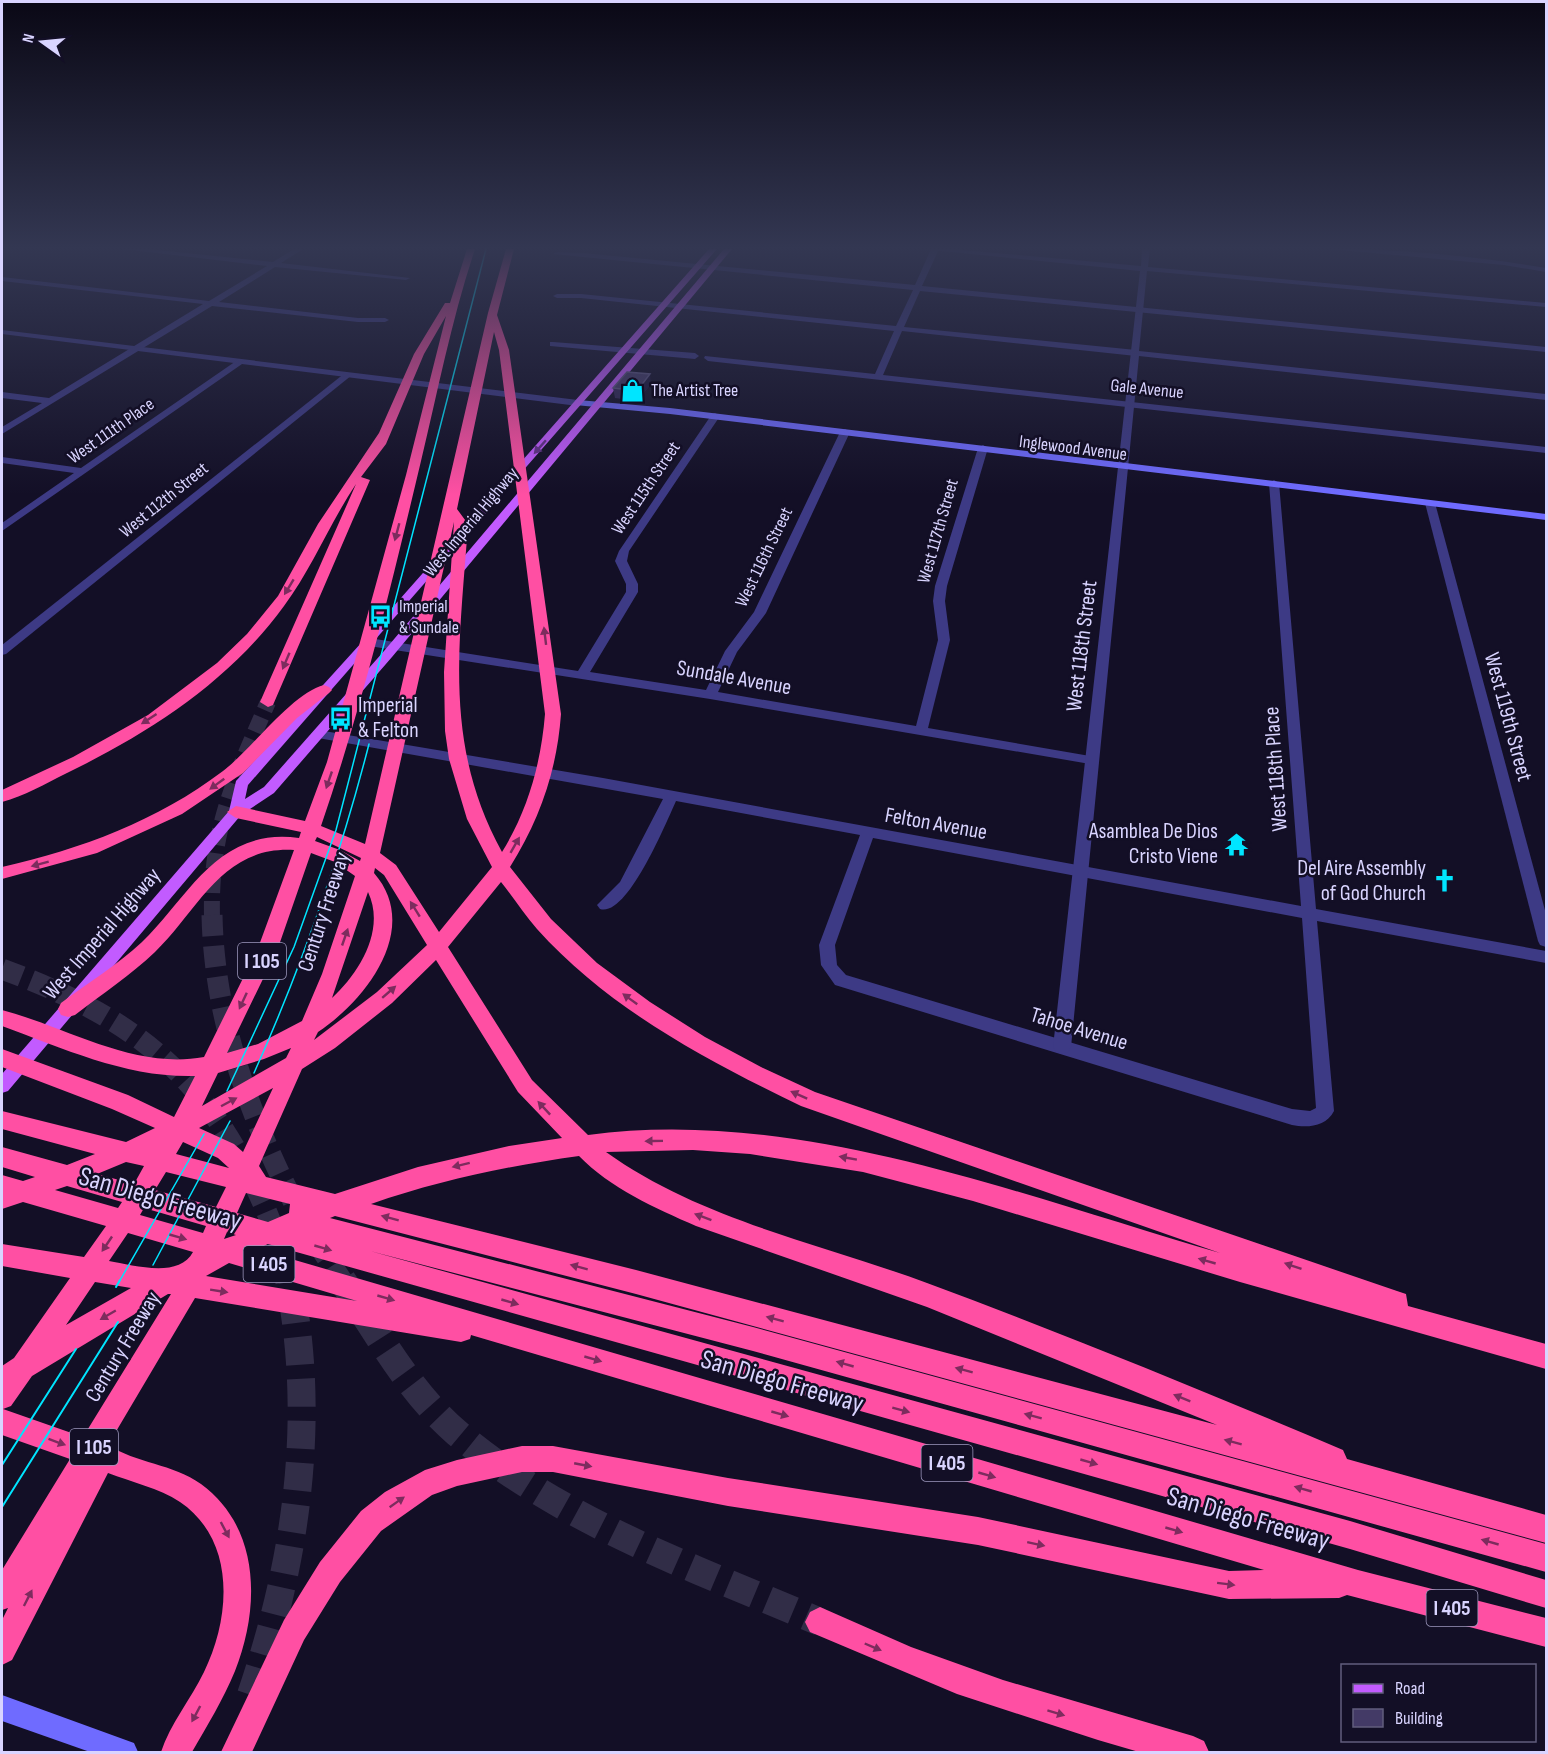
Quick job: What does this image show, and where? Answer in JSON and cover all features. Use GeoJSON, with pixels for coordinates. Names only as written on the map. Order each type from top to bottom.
{"type":"FeatureCollection","features":[{"type":"Feature","properties":{"kind":"highway"},"geometry":{"type":"LineString","coordinates":[[268,702],[399,400],[434,331]]}},
{"type":"Feature","properties":{"kind":"highway","name":"Century Freeway"},"geometry":{"type":"LineString","coordinates":[[2,1397],[135,1203],[186,1117],[268,948],[335,762],[412,475],[447,331]]}},
{"type":"Feature","properties":{"kind":"highway","name":"Century Freeway"},"geometry":{"type":"LineString","coordinates":[[2,1596],[183,1297],[290,1077],[332,974],[358,900],[376,837],[489,331]]}},
{"type":"Feature","properties":{"kind":"highway"},"geometry":{"type":"LineString","coordinates":[[2,1199],[92,1167],[172,1131],[234,1100],[307,1055],[366,1012],[424,961],[471,909],[514,848],[543,780],[549,758],[553,714],[508,375],[498,331]]}},
{"type":"Feature","properties":{"kind":"highway"},"geometry":{"type":"LineString","coordinates":[[2,796],[80,759],[142,724],[199,684],[240,648],[279,603],[318,535],[384,434]]}},
{"type":"Feature","properties":{"kind":"highway"},"geometry":{"type":"LineString","coordinates":[[451,509],[462,524],[452,712],[457,760],[472,810],[493,853],[514,886],[576,956],[613,987],[690,1040],[769,1082],[809,1100],[1546,1356]]}},
{"type":"Feature","properties":{"kind":"highway"},"geometry":{"type":"LineString","coordinates":[[2,873],[78,853],[139,828],[182,807],[243,764],[292,715],[324,690]]}},
{"type":"Feature","properties":{"kind":"highway"},"geometry":{"type":"LineString","coordinates":[[236,812],[327,832],[362,848],[390,870],[525,1086],[596,1158],[642,1189],[704,1218],[927,1295],[1411,1490]]}},
{"type":"Feature","properties":{"kind":"highway"},"geometry":{"type":"LineString","coordinates":[[2,1018],[120,1058],[158,1067],[206,1068],[256,1054],[320,1020],[352,992],[377,952],[384,917],[375,886],[348,862],[319,849],[298,843],[275,843],[243,852],[207,878],[148,948],[68,1009]]}},
{"type":"Feature","properties":{"kind":"highway"},"geometry":{"type":"LineString","coordinates":[[2,1058],[120,1102],[226,1151],[275,1190],[310,1224],[753,1339],[1546,1558]]}},
{"type":"Feature","properties":{"kind":"highway","name":"San Diego Freeway"},"geometry":{"type":"LineString","coordinates":[[2,1120],[647,1285],[1411,1490],[1546,1529]]}},
{"type":"Feature","properties":{"kind":"highway"},"geometry":{"type":"LineString","coordinates":[[2,1380],[51,1347],[158,1287],[258,1236],[319,1210],[463,1164],[588,1145],[690,1140],[800,1149],[905,1170],[1165,1248],[1546,1356]]}},
{"type":"Feature","properties":{"kind":"highway"},"geometry":{"type":"LineString","coordinates":[[3,1158],[481,1294],[1350,1535],[1546,1594]]}},
{"type":"Feature","properties":{"kind":"highway","name":"San Diego Freeway"},"geometry":{"type":"LineString","coordinates":[[2,1185],[1358,1584],[1546,1633]]}},
{"type":"Feature","properties":{"kind":"highway"},"geometry":{"type":"LineString","coordinates":[[2,1256],[537,1343]]}},
{"type":"Feature","properties":{"kind":"highway"},"geometry":{"type":"LineString","coordinates":[[2,1650],[183,1297]]}},
{"type":"Feature","properties":{"kind":"highway"},"geometry":{"type":"LineString","coordinates":[[2,1422],[162,1479],[190,1493],[224,1525],[234,1547],[238,1577],[232,1631],[223,1662],[176,1752]]}},
{"type":"Feature","properties":{"kind":"highway"},"geometry":{"type":"LineString","coordinates":[[236,1752],[304,1614],[330,1572],[371,1521],[395,1502],[425,1484],[457,1473],[522,1459],[553,1459],[728,1492],[978,1531],[1229,1585],[1358,1584]]}},
{"type":"Feature","properties":{"kind":"highway"},"geometry":{"type":"LineString","coordinates":[[820,1622],[871,1646],[989,1692],[1193,1752]]}},
{"type":"Feature","properties":{"kind":"main road","name":"West Imperial Highway"},"geometry":{"type":"LineString","coordinates":[[236,812],[241,784],[369,642],[641,331]]}},
{"type":"Feature","properties":{"kind":"main road","name":"West Imperial Highway"},"geometry":{"type":"LineString","coordinates":[[2,1086],[236,812],[269,790],[395,646],[659,331]]}},
{"type":"Feature","properties":{"kind":"main road","name":"Inglewood Avenue"},"geometry":{"type":"LineString","coordinates":[[578,403],[1546,517]]}},
{"type":"Feature","properties":{"kind":"main road","name":"Inglewood Avenue"},"geometry":{"type":"LineString","coordinates":[[1431,505],[1546,522]]}},
{"type":"Feature","properties":{"kind":"main road"},"geometry":{"type":"LineString","coordinates":[[2,1708],[125,1752]]}},
{"type":"Feature","properties":{"kind":"street"},"geometry":{"type":"LineString","coordinates":[[2,431],[166,331]]}},
{"type":"Feature","properties":{"kind":"street"},"geometry":{"type":"LineString","coordinates":[[878,376],[898,331]]}},
{"type":"Feature","properties":{"kind":"street"},"geometry":{"type":"LineString","coordinates":[[915,331],[1546,397]]}},
{"type":"Feature","properties":{"kind":"street","name":"West 118th Street"},"geometry":{"type":"LineString","coordinates":[[1062,1047],[1081,872],[1090,760],[1125,468],[1138,331]]}},
{"type":"Feature","properties":{"kind":"street"},"geometry":{"type":"LineString","coordinates":[[1352,331],[1546,350]]}},
{"type":"Feature","properties":{"kind":"street"},"geometry":{"type":"LineString","coordinates":[[2,332],[578,403]]}},
{"type":"Feature","properties":{"kind":"street"},"geometry":{"type":"LineString","coordinates":[[553,344],[695,356]]}},
{"type":"Feature","properties":{"kind":"street","name":"Gale Avenue"},"geometry":{"type":"LineString","coordinates":[[708,358],[1546,450]]}},
{"type":"Feature","properties":{"kind":"street","name":"West 111th Place"},"geometry":{"type":"LineString","coordinates":[[2,528],[239,362]]}},
{"type":"Feature","properties":{"kind":"street","name":"West 112th Street"},"geometry":{"type":"LineString","coordinates":[[2,651],[348,375]]}},
{"type":"Feature","properties":{"kind":"street"},"geometry":{"type":"LineString","coordinates":[[2,394],[48,401]]}},
{"type":"Feature","properties":{"kind":"street","name":"West 115th Street"},"geometry":{"type":"LineString","coordinates":[[582,675],[632,592],[632,584],[621,561],[624,551],[713,419]]}},
{"type":"Feature","properties":{"kind":"street","name":"West 116th Street"},"geometry":{"type":"LineString","coordinates":[[710,695],[731,651],[760,613],[844,434]]}},
{"type":"Feature","properties":{"kind":"street","name":"West 117th Street"},"geometry":{"type":"LineString","coordinates":[[921,731],[944,640],[939,600],[941,586],[982,451]]}},
{"type":"Feature","properties":{"kind":"street"},"geometry":{"type":"LineString","coordinates":[[2,460],[83,471]]}},
{"type":"Feature","properties":{"kind":"street","name":"West 118th Place"},"geometry":{"type":"LineString","coordinates":[[1274,486],[1308,914],[1326,1097],[1325,1111],[1316,1119]]}},
{"type":"Feature","properties":{"kind":"street","name":"West 119th Street"},"geometry":{"type":"LineString","coordinates":[[1431,505],[1546,941]]}},
{"type":"Feature","properties":{"kind":"street","name":"Sundale Avenue"},"geometry":{"type":"LineString","coordinates":[[369,642],[710,695],[1090,760]]}},
{"type":"Feature","properties":{"kind":"street","name":"Felton Avenue"},"geometry":{"type":"LineString","coordinates":[[318,734],[672,796],[868,834],[1546,957]]}},
{"type":"Feature","properties":{"kind":"street"},"geometry":{"type":"LineString","coordinates":[[605,905],[626,886],[672,796]]}},
{"type":"Feature","properties":{"kind":"street","name":"Tahoe Avenue"},"geometry":{"type":"LineString","coordinates":[[868,834],[827,945],[827,962],[832,972],[841,980],[857,987],[1292,1117],[1316,1119]]}},
{"type":"Feature","properties":{"kind":"building"},"geometry":{"type":"Polygon","coordinates":[[[627,372],[650,374],[637,391],[613,388],[627,372]]]}},
{"type":"Feature","properties":{"kind":"tunnel"},"geometry":{"type":"LineString","coordinates":[[212,915],[212,885],[220,831],[235,781],[268,702]]}},
{"type":"Feature","properties":{"kind":"tunnel"},"geometry":{"type":"LineString","coordinates":[[212,915],[219,990],[236,1062],[262,1133],[293,1201]]}},
{"type":"Feature","properties":{"kind":"tunnel"},"geometry":{"type":"LineString","coordinates":[[2,969],[45,986],[120,1025],[152,1049],[181,1076],[208,1107],[232,1142],[265,1207],[283,1256],[289,1282]]}},
{"type":"Feature","properties":{"kind":"tunnel"},"geometry":{"type":"LineString","coordinates":[[315,1240],[343,1282]]}},
{"type":"Feature","properties":{"kind":"tunnel"},"geometry":{"type":"LineString","coordinates":[[251,1695],[280,1594],[297,1490],[301,1438],[301,1385],[297,1333],[289,1280]]}},
{"type":"Feature","properties":{"kind":"tunnel"},"geometry":{"type":"LineString","coordinates":[[342,1280],[395,1361],[424,1399],[457,1433],[498,1464],[540,1492],[631,1541],[820,1622]]}},
{"type":"Feature","properties":{"kind":"tram line"},"geometry":{"type":"LineString","coordinates":[[227,1091],[294,947],[336,830],[465,331]]}},
{"type":"Feature","properties":{"kind":"tram line"},"geometry":{"type":"LineString","coordinates":[[254,1073],[272,1033],[319,911],[346,828],[369,744]]}},
{"type":"Feature","properties":{"kind":"tram line"},"geometry":{"type":"LineString","coordinates":[[153,1265],[230,1121]]}},
{"type":"Feature","properties":{"kind":"tram line"},"geometry":{"type":"LineString","coordinates":[[119,1282],[204,1134]]}},
{"type":"Feature","properties":{"kind":"tram line"},"geometry":{"type":"LineString","coordinates":[[116,1287],[120,1280]]}},
{"type":"Feature","properties":{"kind":"tram line"},"geometry":{"type":"LineString","coordinates":[[2,1507],[118,1322]]}},
{"type":"Feature","properties":{"kind":"tram line"},"geometry":{"type":"LineString","coordinates":[[2,1465],[76,1349]]}},
{"type":"Feature","properties":{"kind":"place","name":"The Artist Tree"},"geometry":{"type":"Point","coordinates":[633,390]}},
{"type":"Feature","properties":{"kind":"place","name":"Imperial & Sundale"},"geometry":{"type":"Point","coordinates":[381,616]}},
{"type":"Feature","properties":{"kind":"place","name":"Imperial & Felton"},"geometry":{"type":"Point","coordinates":[340,718]}},
{"type":"Feature","properties":{"kind":"place","name":"Asamblea De Dios Cristo Viene"},"geometry":{"type":"Point","coordinates":[1236,844]}},
{"type":"Feature","properties":{"kind":"place","name":"Del Aire Assembly of God Church"},"geometry":{"type":"Point","coordinates":[1444,881]}}]}
